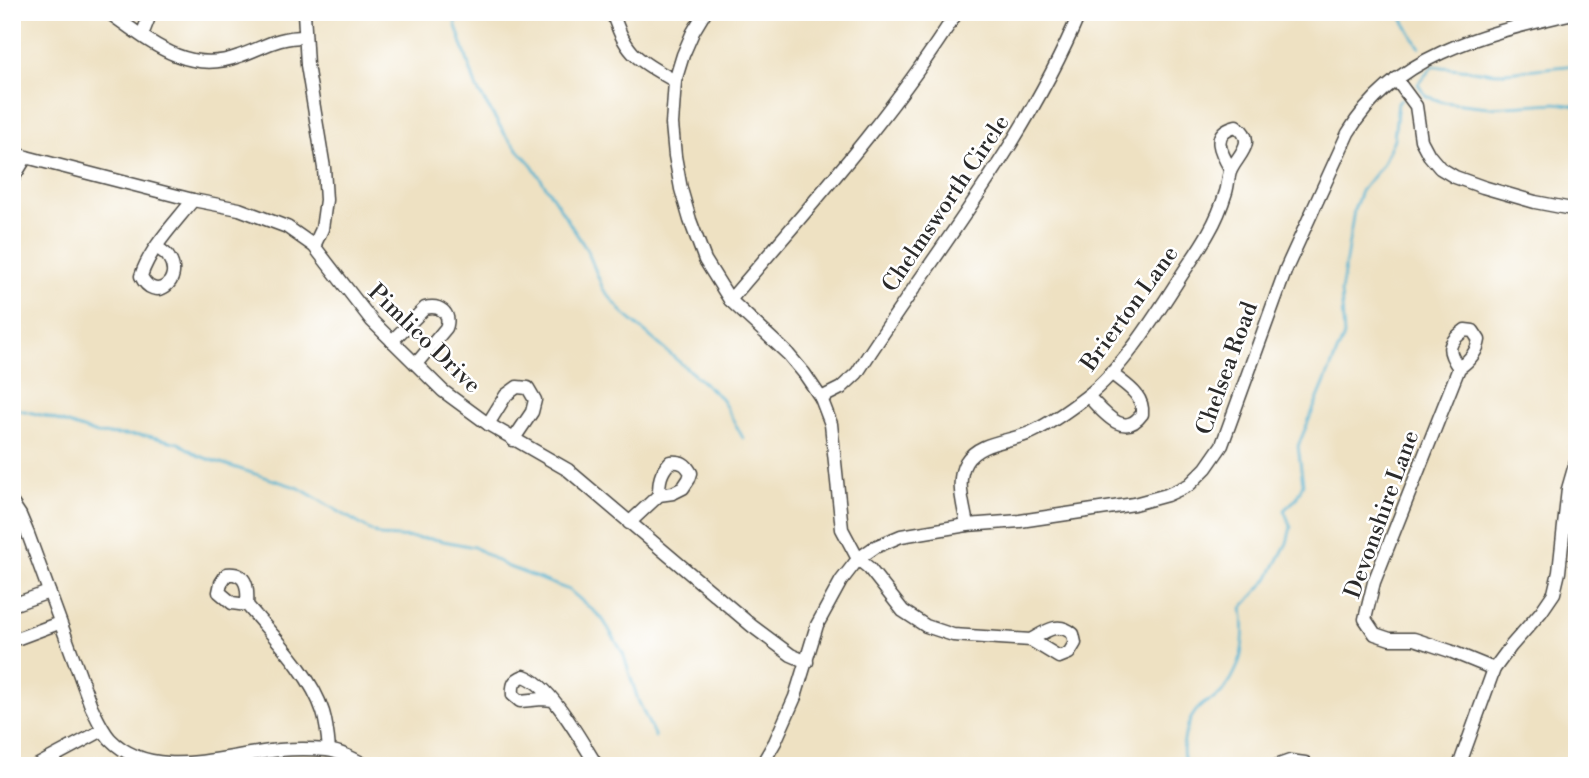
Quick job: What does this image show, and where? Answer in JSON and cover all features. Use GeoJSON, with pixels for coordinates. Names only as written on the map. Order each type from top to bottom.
{"type":"FeatureCollection","features":[{"type":"Feature","properties":{"kind":"street"},"geometry":{"type":"LineString","coordinates":[[108,12],[157,46],[187,59],[203,62],[237,57],[288,37],[306,37]]}},
{"type":"Feature","properties":{"kind":"street"},"geometry":{"type":"LineString","coordinates":[[142,35],[151,12]]}},
{"type":"Feature","properties":{"kind":"street"},"geometry":{"type":"LineString","coordinates":[[304,12],[307,65],[324,168],[326,200],[322,229],[314,246]]}},
{"type":"Feature","properties":{"kind":"street"},"geometry":{"type":"LineString","coordinates":[[612,12],[633,53],[675,81]]}},
{"type":"Feature","properties":{"kind":"street"},"geometry":{"type":"LineString","coordinates":[[705,12],[688,43],[675,81],[672,124],[681,189],[705,260],[730,300],[788,355],[821,398],[831,424],[842,529],[858,559],[869,568],[903,611],[926,626],[953,635],[1031,640]]}},
{"type":"Feature","properties":{"kind":"street"},"geometry":{"type":"LineString","coordinates":[[730,300],[858,150],[911,80],[957,12]]}},
{"type":"Feature","properties":{"kind":"street","name":"Chelmsworth Circle"},"geometry":{"type":"LineString","coordinates":[[821,398],[841,388],[856,373],[959,224],[1032,109],[1063,53],[1080,12]]}},
{"type":"Feature","properties":{"kind":"street","name":"Chelsea Road"},"geometry":{"type":"LineString","coordinates":[[761,766],[795,697],[817,625],[841,581],[858,559],[875,547],[901,536],[967,525],[1020,522],[1134,504],[1167,495],[1189,485],[1206,468],[1222,445],[1286,269],[1348,133],[1359,115],[1376,96],[1421,62],[1507,29],[1577,12]]}},
{"type":"Feature","properties":{"kind":"street"},"geometry":{"type":"LineString","coordinates":[[1396,79],[1416,106],[1421,140],[1440,167],[1455,177],[1483,187],[1535,202],[1577,210]]}},
{"type":"Feature","properties":{"kind":"street","name":"Pimlico Drive"},"geometry":{"type":"LineString","coordinates":[[12,151],[26,157],[193,200],[239,209],[287,227],[314,246],[372,321],[443,391],[513,440],[568,470],[752,626],[791,655],[807,662]]}},
{"type":"Feature","properties":{"kind":"street"},"geometry":{"type":"LineString","coordinates":[[12,180],[26,157]]}},
{"type":"Feature","properties":{"kind":"street","name":"Brierton Lane"},"geometry":{"type":"LineString","coordinates":[[967,525],[961,493],[965,463],[976,450],[1031,433],[1088,396],[1111,373],[1161,307],[1210,231],[1226,193],[1231,170]]}},
{"type":"Feature","properties":{"kind":"street"},"geometry":{"type":"LineString","coordinates":[[156,247],[193,200]]}},
{"type":"Feature","properties":{"kind":"street"},"geometry":{"type":"LineString","coordinates":[[392,341],[425,308],[432,305],[442,309],[449,321],[446,328],[416,364]]}},
{"type":"Feature","properties":{"kind":"street","name":"Devonshire Lane"},"geometry":{"type":"LineString","coordinates":[[1459,369],[1374,582],[1365,619],[1375,634],[1390,639],[1414,639],[1450,650],[1494,669]]}},
{"type":"Feature","properties":{"kind":"street"},"geometry":{"type":"LineString","coordinates":[[1088,396],[1112,420],[1133,425],[1142,414],[1141,401],[1111,373]]}},
{"type":"Feature","properties":{"kind":"street"},"geometry":{"type":"LineString","coordinates":[[488,424],[506,395],[517,387],[528,388],[535,400],[532,412],[513,440]]}},
{"type":"Feature","properties":{"kind":"street"},"geometry":{"type":"LineString","coordinates":[[1460,766],[1494,669],[1554,593],[1559,572],[1568,489],[1577,457]]}},
{"type":"Feature","properties":{"kind":"street"},"geometry":{"type":"LineString","coordinates":[[629,523],[659,495]]}},
{"type":"Feature","properties":{"kind":"street"},"geometry":{"type":"LineString","coordinates":[[12,503],[20,515],[91,706],[103,730],[121,750],[139,759],[165,765],[231,762],[277,750],[329,750],[367,766]]}},
{"type":"Feature","properties":{"kind":"street"},"geometry":{"type":"LineString","coordinates":[[12,605],[49,592]]}},
{"type":"Feature","properties":{"kind":"street"},"geometry":{"type":"LineString","coordinates":[[247,605],[290,657],[319,700],[327,729],[329,750]]}},
{"type":"Feature","properties":{"kind":"street"},"geometry":{"type":"LineString","coordinates":[[12,637],[19,638],[59,623]]}},
{"type":"Feature","properties":{"kind":"street"},"geometry":{"type":"LineString","coordinates":[[553,700],[597,766]]}},
{"type":"Feature","properties":{"kind":"street"},"geometry":{"type":"LineString","coordinates":[[44,764],[103,730]]}},
{"type":"Feature","properties":{"kind":"street"},"geometry":{"type":"LineString","coordinates":[[1276,766],[1290,761],[1306,766]]}},
{"type":"Feature","properties":{"kind":"waterway"},"geometry":{"type":"LineString","coordinates":[[454,12],[477,89],[506,136],[532,165],[587,250],[603,289],[624,314],[721,398],[743,438]]}},
{"type":"Feature","properties":{"kind":"waterway"},"geometry":{"type":"LineString","coordinates":[[1398,12],[1420,48]]}},
{"type":"Feature","properties":{"kind":"waterway"},"geometry":{"type":"LineString","coordinates":[[1577,65],[1496,73],[1433,66],[1418,84],[1426,96],[1443,102],[1489,107],[1556,103],[1577,106]]}},
{"type":"Feature","properties":{"kind":"waterway"},"geometry":{"type":"LineString","coordinates":[[1188,766],[1183,752],[1188,726],[1196,711],[1221,693],[1233,675],[1242,649],[1242,608],[1268,579],[1287,543],[1291,527],[1284,510],[1296,499],[1303,484],[1298,446],[1344,336],[1341,292],[1354,210],[1361,191],[1382,165],[1394,139],[1398,102],[1401,99]]}},
{"type":"Feature","properties":{"kind":"waterway"},"geometry":{"type":"LineString","coordinates":[[12,408],[97,434],[148,436],[179,443],[199,456],[299,488],[380,536],[433,539],[474,547],[506,566],[569,590],[602,618],[623,653],[638,700],[655,737]]}}]}
